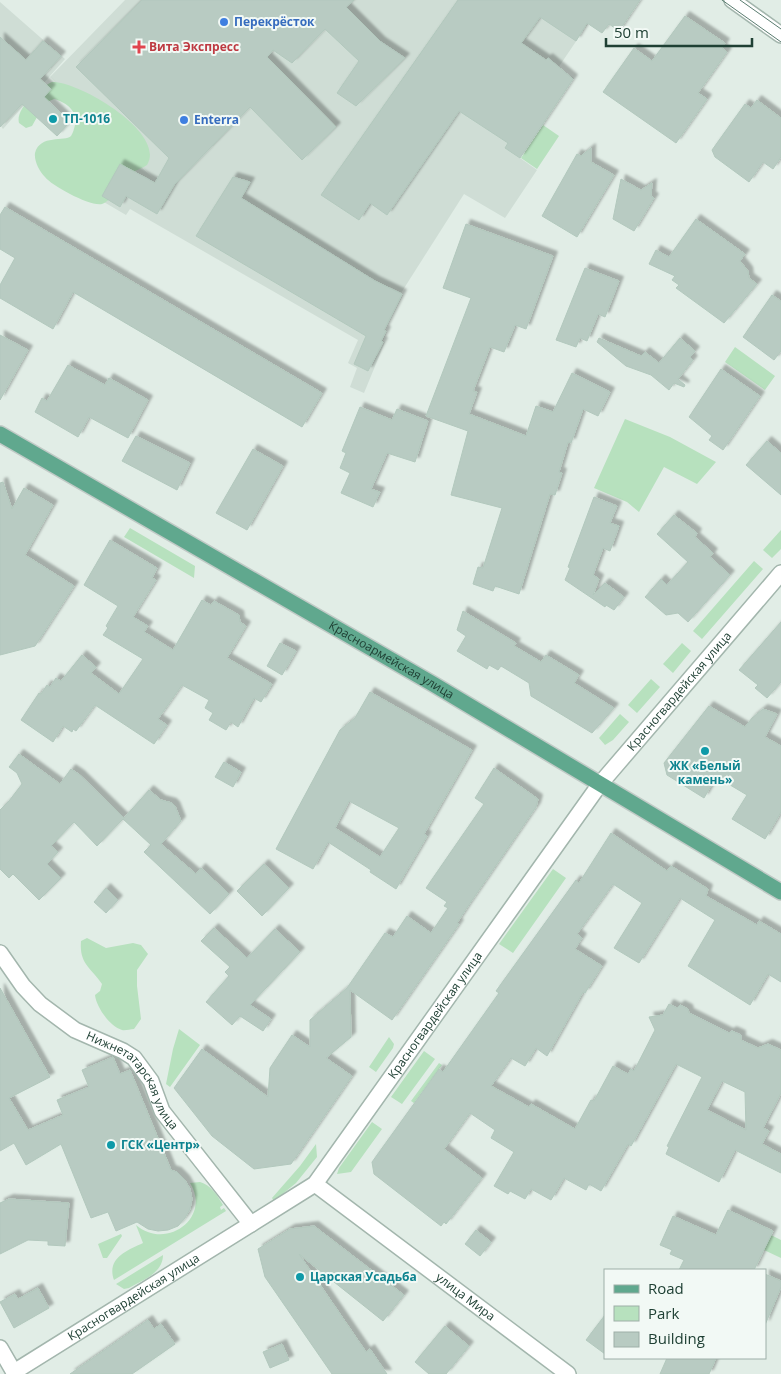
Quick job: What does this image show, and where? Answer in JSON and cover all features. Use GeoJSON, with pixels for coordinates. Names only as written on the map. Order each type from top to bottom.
{"type":"FeatureCollection","features":[{"type":"Feature","properties":{"kind":"main road","name":"Красноармейская улица"},"geometry":{"type":"LineString","coordinates":[[0,434],[425,680],[781,892]]}},
{"type":"Feature","properties":{"kind":"street"},"geometry":{"type":"LineString","coordinates":[[732,0],[781,35]]}},
{"type":"Feature","properties":{"kind":"street","name":"Красногвардейская улица"},"geometry":{"type":"LineString","coordinates":[[14,1373],[315,1184],[600,784],[781,573]]}},
{"type":"Feature","properties":{"kind":"street","name":"Нижнетатарская улица"},"geometry":{"type":"LineString","coordinates":[[0,953],[23,986],[40,1004],[75,1030],[123,1051],[134,1058],[151,1081],[162,1111],[251,1224]]}},
{"type":"Feature","properties":{"kind":"street","name":"улица Мира"},"geometry":{"type":"LineString","coordinates":[[315,1184],[568,1374]]}},
{"type":"Feature","properties":{"kind":"street"},"geometry":{"type":"LineString","coordinates":[[0,1348],[14,1373]]}},
{"type":"Feature","properties":{"kind":"shaded area"},"geometry":{"type":"Polygon","coordinates":[[[125,0],[604,0],[558,68],[574,78],[520,158],[537,170],[505,218],[464,194],[401,293],[403,295],[385,330],[387,331],[383,341],[385,342],[364,393],[350,387],[357,368],[348,363],[358,340],[130,209],[126,215],[97,198],[123,149],[171,195],[50,77],[125,0]]]}},
{"type":"Feature","properties":{"kind":"shaded area"},"geometry":{"type":"Polygon","coordinates":[[[0,2],[65,59],[3,129],[0,125],[0,2]]]}},
{"type":"Feature","properties":{"kind":"green space"},"geometry":{"type":"Polygon","coordinates":[[[52,82],[65,84],[81,90],[117,111],[133,124],[144,138],[150,152],[147,165],[126,176],[112,196],[102,204],[81,199],[55,185],[43,175],[36,163],[35,153],[42,143],[71,136],[75,115],[70,108],[63,102],[54,99],[45,103],[32,126],[26,128],[19,123],[21,111],[29,99],[52,82]]]}},
{"type":"Feature","properties":{"kind":"green space"},"geometry":{"type":"Polygon","coordinates":[[[543,125],[559,136],[537,169],[521,158],[543,125]]]}},
{"type":"Feature","properties":{"kind":"green space"},"geometry":{"type":"Polygon","coordinates":[[[735,347],[775,376],[765,390],[725,362],[735,347]]]}},
{"type":"Feature","properties":{"kind":"green space"},"geometry":{"type":"Polygon","coordinates":[[[625,419],[670,437],[716,462],[697,484],[664,467],[639,512],[627,502],[594,488],[625,419]]]}},
{"type":"Feature","properties":{"kind":"green space"},"geometry":{"type":"Polygon","coordinates":[[[130,528],[195,566],[194,578],[124,537],[130,528]]]}},
{"type":"Feature","properties":{"kind":"green space"},"geometry":{"type":"Polygon","coordinates":[[[781,530],[781,549],[772,558],[763,550],[781,530]]]}},
{"type":"Feature","properties":{"kind":"green space"},"geometry":{"type":"Polygon","coordinates":[[[754,561],[763,569],[702,639],[693,631],[754,561]]]}},
{"type":"Feature","properties":{"kind":"green space"},"geometry":{"type":"Polygon","coordinates":[[[682,643],[691,651],[673,673],[663,664],[682,643]]]}},
{"type":"Feature","properties":{"kind":"green space"},"geometry":{"type":"Polygon","coordinates":[[[651,679],[660,687],[637,713],[628,705],[651,679]]]}},
{"type":"Feature","properties":{"kind":"green space"},"geometry":{"type":"Polygon","coordinates":[[[620,714],[629,722],[613,740],[605,745],[599,738],[620,714]]]}},
{"type":"Feature","properties":{"kind":"green space"},"geometry":{"type":"Polygon","coordinates":[[[553,869],[566,878],[513,953],[499,944],[553,869]]]}},
{"type":"Feature","properties":{"kind":"green space"},"geometry":{"type":"Polygon","coordinates":[[[87,938],[106,948],[133,943],[141,945],[148,954],[137,970],[141,1019],[134,1029],[123,1030],[117,1028],[108,1020],[98,1005],[95,995],[100,991],[102,984],[84,960],[81,949],[81,941],[87,938]]]}},
{"type":"Feature","properties":{"kind":"green space"},"geometry":{"type":"Polygon","coordinates":[[[179,1029],[200,1045],[170,1087],[166,1084],[179,1029]]]}},
{"type":"Feature","properties":{"kind":"green space"},"geometry":{"type":"Polygon","coordinates":[[[389,1037],[394,1044],[393,1048],[376,1072],[369,1067],[389,1037]]]}},
{"type":"Feature","properties":{"kind":"green space"},"geometry":{"type":"Polygon","coordinates":[[[424,1051],[435,1059],[402,1104],[391,1097],[424,1051]]]}},
{"type":"Feature","properties":{"kind":"green space"},"geometry":{"type":"Polygon","coordinates":[[[439,1063],[442,1065],[414,1103],[411,1101],[439,1063]]]}},
{"type":"Feature","properties":{"kind":"green space"},"geometry":{"type":"Polygon","coordinates":[[[372,1122],[382,1129],[351,1172],[337,1174],[339,1168],[372,1122]]]}},
{"type":"Feature","properties":{"kind":"green space"},"geometry":{"type":"Polygon","coordinates":[[[316,1144],[317,1157],[296,1183],[274,1201],[272,1198],[316,1144]]]}},
{"type":"Feature","properties":{"kind":"green space"},"geometry":{"type":"Polygon","coordinates":[[[200,1182],[207,1185],[213,1191],[223,1205],[220,1207],[221,1210],[224,1208],[226,1211],[114,1280],[112,1272],[116,1260],[125,1252],[143,1243],[136,1225],[148,1232],[160,1234],[172,1232],[182,1227],[190,1219],[195,1208],[195,1196],[190,1183],[200,1182]]]}},
{"type":"Feature","properties":{"kind":"green space"},"geometry":{"type":"Polygon","coordinates":[[[121,1234],[122,1236],[107,1258],[103,1258],[98,1244],[121,1234]]]}},
{"type":"Feature","properties":{"kind":"green space"},"geometry":{"type":"Polygon","coordinates":[[[771,1235],[781,1240],[781,1258],[764,1250],[771,1235]]]}},
{"type":"Feature","properties":{"kind":"green space"},"geometry":{"type":"Polygon","coordinates":[[[163,1255],[160,1267],[146,1279],[124,1289],[116,1284],[163,1255]]]}},
{"type":"Feature","properties":{"kind":"building","name":"Enterra"},"geometry":{"type":"Polygon","coordinates":[[[142,0],[354,0],[346,7],[381,42],[405,58],[356,106],[337,93],[359,61],[325,29],[292,63],[273,50],[267,57],[336,127],[302,160],[250,107],[174,185],[157,214],[126,196],[120,207],[102,196],[120,164],[155,183],[169,158],[76,67],[142,0]]]}},
{"type":"Feature","properties":{"kind":"building"},"geometry":{"type":"Polygon","coordinates":[[[458,0],[640,0],[619,31],[609,24],[602,33],[587,23],[576,41],[540,17],[521,43],[546,60],[548,58],[573,79],[520,158],[505,148],[508,143],[459,111],[387,215],[370,203],[359,220],[321,195],[458,0]]]}},
{"type":"Feature","properties":{"kind":"building"},"geometry":{"type":"Polygon","coordinates":[[[685,16],[725,43],[722,48],[727,52],[698,93],[707,99],[676,143],[603,92],[634,48],[652,61],[685,16]]]}},
{"type":"Feature","properties":{"kind":"building"},"geometry":{"type":"Polygon","coordinates":[[[0,37],[26,60],[43,41],[61,56],[40,79],[51,89],[44,97],[70,122],[57,136],[22,104],[0,127],[0,37]]]}},
{"type":"Feature","properties":{"kind":"building"},"geometry":{"type":"Polygon","coordinates":[[[757,100],[781,118],[781,157],[773,169],[763,162],[749,182],[715,157],[712,150],[745,104],[751,108],[757,100]]]}},
{"type":"Feature","properties":{"kind":"building"},"geometry":{"type":"Polygon","coordinates":[[[591,148],[591,162],[614,175],[577,237],[542,216],[577,154],[581,156],[591,148]]]}},
{"type":"Feature","properties":{"kind":"building"},"geometry":{"type":"Polygon","coordinates":[[[233,177],[250,182],[241,198],[375,281],[402,294],[384,330],[386,331],[381,341],[383,342],[368,371],[354,364],[366,336],[196,236],[233,177]]]}},
{"type":"Feature","properties":{"kind":"building"},"geometry":{"type":"Polygon","coordinates":[[[621,179],[641,190],[652,183],[651,196],[654,198],[634,231],[613,219],[621,179]]]}},
{"type":"Feature","properties":{"kind":"building"},"geometry":{"type":"Polygon","coordinates":[[[5,207],[322,393],[302,427],[73,292],[53,329],[0,298],[0,285],[15,258],[0,249],[0,215],[5,207]]]}},
{"type":"Feature","properties":{"kind":"building"},"geometry":{"type":"Polygon","coordinates":[[[696,219],[745,254],[740,261],[748,271],[749,278],[757,284],[724,323],[676,288],[679,285],[672,280],[675,276],[649,264],[656,250],[669,257],[696,219]]]}},
{"type":"Feature","properties":{"kind":"building"},"geometry":{"type":"Polygon","coordinates":[[[466,224],[553,256],[526,329],[515,325],[504,352],[490,347],[473,391],[477,392],[469,414],[526,436],[536,406],[553,412],[572,373],[610,392],[598,416],[583,409],[571,443],[568,442],[559,472],[562,473],[555,495],[550,494],[519,594],[495,586],[493,591],[473,584],[478,567],[483,568],[502,508],[451,495],[468,431],[426,416],[471,298],[443,288],[466,224]]]}},
{"type":"Feature","properties":{"kind":"building"},"geometry":{"type":"Polygon","coordinates":[[[585,268],[619,281],[605,317],[598,314],[587,341],[580,338],[576,347],[556,340],[585,268]]]}},
{"type":"Feature","properties":{"kind":"building"},"geometry":{"type":"Polygon","coordinates":[[[772,295],[781,301],[781,351],[774,360],[743,337],[772,295]]]}},
{"type":"Feature","properties":{"kind":"building"},"geometry":{"type":"Polygon","coordinates":[[[0,335],[28,350],[0,400],[0,335]]]}},
{"type":"Feature","properties":{"kind":"building"},"geometry":{"type":"Polygon","coordinates":[[[599,338],[641,356],[645,352],[659,363],[680,338],[695,351],[690,357],[693,360],[678,379],[685,385],[684,387],[674,383],[669,390],[651,375],[626,366],[597,342],[599,338]]]}},
{"type":"Feature","properties":{"kind":"building"},"geometry":{"type":"Polygon","coordinates":[[[68,365],[105,385],[109,378],[148,400],[128,438],[89,417],[78,437],[35,412],[42,398],[47,401],[68,365]]]}},
{"type":"Feature","properties":{"kind":"building"},"geometry":{"type":"Polygon","coordinates":[[[721,369],[760,396],[723,450],[709,440],[712,436],[689,417],[721,369]]]}},
{"type":"Feature","properties":{"kind":"building"},"geometry":{"type":"Polygon","coordinates":[[[360,407],[392,420],[397,409],[428,421],[415,462],[387,453],[371,489],[380,492],[373,507],[341,493],[350,473],[340,468],[346,453],[342,451],[360,407]]]}},
{"type":"Feature","properties":{"kind":"building"},"geometry":{"type":"Polygon","coordinates":[[[136,436],[190,463],[177,490],[122,461],[136,436]]]}},
{"type":"Feature","properties":{"kind":"building"},"geometry":{"type":"Polygon","coordinates":[[[767,441],[781,453],[781,495],[746,465],[767,441]]]}},
{"type":"Feature","properties":{"kind":"building"},"geometry":{"type":"Polygon","coordinates":[[[253,449],[283,466],[247,530],[216,513],[253,449]]]}},
{"type":"Feature","properties":{"kind":"building"},"geometry":{"type":"Polygon","coordinates":[[[3,482],[12,509],[24,488],[53,505],[25,555],[74,586],[35,646],[0,655],[0,483],[3,482]]]}},
{"type":"Feature","properties":{"kind":"building"},"geometry":{"type":"Polygon","coordinates":[[[594,497],[617,506],[610,523],[619,526],[610,551],[603,548],[593,575],[599,579],[593,595],[605,583],[624,597],[614,610],[606,605],[605,607],[565,580],[594,497]]]}},
{"type":"Feature","properties":{"kind":"building"},"geometry":{"type":"Polygon","coordinates":[[[674,515],[697,533],[695,537],[713,553],[710,557],[730,575],[688,622],[678,613],[666,615],[645,597],[661,579],[667,585],[688,562],[657,534],[674,515]]]}},
{"type":"Feature","properties":{"kind":"building"},"geometry":{"type":"Polygon","coordinates":[[[110,540],[157,568],[152,578],[156,580],[133,617],[148,626],[144,632],[173,650],[202,600],[211,605],[214,601],[239,615],[240,622],[246,626],[227,658],[272,684],[261,702],[254,698],[238,727],[231,722],[226,730],[209,720],[213,713],[205,708],[209,700],[182,685],[158,719],[167,725],[154,744],[95,705],[76,731],[73,729],[72,732],[63,726],[53,742],[21,720],[39,693],[41,694],[47,685],[50,687],[56,678],[61,681],[82,655],[96,667],[91,673],[119,694],[143,659],[103,635],[118,606],[84,585],[110,540]]]}},
{"type":"Feature","properties":{"kind":"building"},"geometry":{"type":"Polygon","coordinates":[[[463,611],[516,643],[514,646],[541,662],[546,655],[579,675],[574,683],[614,708],[592,733],[531,696],[529,683],[501,666],[498,670],[489,665],[487,669],[457,651],[466,636],[457,630],[463,611]]]}},
{"type":"Feature","properties":{"kind":"building"},"geometry":{"type":"Polygon","coordinates":[[[781,622],[781,682],[767,698],[755,688],[758,685],[739,670],[781,622]]]}},
{"type":"Feature","properties":{"kind":"building"},"geometry":{"type":"Polygon","coordinates":[[[280,643],[296,651],[282,675],[267,666],[280,643]]]}},
{"type":"Feature","properties":{"kind":"building"},"geometry":{"type":"Polygon","coordinates":[[[370,692],[472,750],[424,834],[427,836],[396,889],[328,842],[313,869],[276,849],[340,730],[355,718],[370,692]],[[349,801],[335,828],[380,857],[399,828],[349,801]]]}},
{"type":"Feature","properties":{"kind":"building"},"geometry":{"type":"Polygon","coordinates":[[[709,706],[745,727],[763,709],[777,714],[765,737],[781,746],[781,812],[765,839],[732,819],[747,795],[720,779],[718,781],[715,779],[704,798],[667,775],[664,763],[709,706]]]}},
{"type":"Feature","properties":{"kind":"building"},"geometry":{"type":"Polygon","coordinates":[[[19,754],[60,784],[71,769],[80,775],[124,818],[149,790],[161,800],[172,803],[181,821],[161,844],[196,874],[201,868],[229,894],[210,914],[144,852],[151,845],[123,819],[97,846],[74,822],[51,846],[58,852],[47,864],[61,878],[39,900],[13,874],[9,878],[0,869],[0,810],[22,784],[17,773],[9,767],[19,754]]]}},
{"type":"Feature","properties":{"kind":"building"},"geometry":{"type":"Polygon","coordinates":[[[224,762],[241,772],[233,787],[215,777],[224,762]]]}},
{"type":"Feature","properties":{"kind":"building"},"geometry":{"type":"Polygon","coordinates":[[[494,768],[538,799],[536,807],[466,909],[457,923],[459,924],[392,1020],[350,990],[351,1037],[326,1058],[352,1076],[291,1164],[254,1169],[212,1136],[174,1088],[202,1049],[268,1097],[270,1068],[292,1035],[310,1047],[310,1020],[347,988],[385,933],[393,937],[407,916],[431,933],[448,908],[444,906],[447,902],[426,888],[484,804],[475,798],[494,768]]]}},
{"type":"Feature","properties":{"kind":"building"},"geometry":{"type":"Polygon","coordinates":[[[611,833],[667,871],[671,866],[708,889],[706,896],[757,925],[759,921],[781,934],[781,982],[768,974],[750,1005],[688,966],[715,920],[680,898],[639,963],[614,948],[642,903],[613,884],[577,934],[582,938],[575,949],[602,966],[585,993],[583,992],[547,1056],[536,1048],[525,1066],[511,1058],[491,1086],[529,1107],[531,1104],[575,1129],[591,1100],[594,1101],[613,1066],[628,1074],[631,1069],[634,1071],[655,1030],[649,1017],[663,1015],[669,1004],[677,1008],[680,1005],[688,1009],[689,1013],[729,1033],[732,1031],[741,1035],[741,1040],[758,1048],[768,1044],[781,1050],[781,1093],[763,1128],[769,1131],[762,1144],[781,1154],[781,1173],[735,1150],[719,1182],[666,1154],[669,1147],[667,1146],[702,1077],[676,1064],[631,1146],[628,1144],[601,1191],[589,1184],[586,1190],[564,1178],[551,1200],[531,1189],[525,1199],[510,1191],[508,1194],[494,1186],[514,1152],[491,1138],[495,1130],[470,1113],[444,1149],[482,1178],[446,1224],[444,1222],[441,1226],[374,1174],[372,1162],[439,1069],[443,1072],[499,993],[496,991],[576,880],[579,883],[611,833]],[[722,1081],[707,1110],[746,1130],[745,1092],[722,1081]]]}},
{"type":"Feature","properties":{"kind":"building"},"geometry":{"type":"Polygon","coordinates":[[[264,864],[289,888],[262,916],[237,891],[264,864]]]}},
{"type":"Feature","properties":{"kind":"building"},"geometry":{"type":"Polygon","coordinates":[[[106,888],[118,900],[106,913],[94,902],[106,888]]]}},
{"type":"Feature","properties":{"kind":"building"},"geometry":{"type":"Polygon","coordinates":[[[214,928],[247,958],[275,929],[300,952],[250,1005],[271,1019],[263,1031],[240,1016],[232,1025],[206,1002],[229,976],[225,972],[230,967],[201,941],[214,928]]]}},
{"type":"Feature","properties":{"kind":"building","name":"ГСК «Центр»"},"geometry":{"type":"Polygon","coordinates":[[[0,988],[50,1077],[9,1098],[28,1130],[63,1115],[57,1100],[89,1087],[82,1070],[113,1057],[120,1074],[130,1070],[171,1170],[177,1172],[185,1180],[190,1189],[192,1199],[190,1209],[178,1226],[158,1231],[148,1229],[137,1222],[116,1231],[108,1212],[91,1218],[61,1144],[26,1165],[14,1143],[0,1151],[0,988]]]}},
{"type":"Feature","properties":{"kind":"building"},"geometry":{"type":"Polygon","coordinates":[[[9,1199],[69,1203],[65,1246],[48,1245],[48,1241],[28,1240],[0,1254],[0,1203],[9,1199]]]}},
{"type":"Feature","properties":{"kind":"building"},"geometry":{"type":"Polygon","coordinates":[[[728,1210],[773,1231],[754,1269],[680,1269],[684,1260],[670,1254],[672,1250],[660,1245],[673,1216],[716,1235],[728,1210]]]}},
{"type":"Feature","properties":{"kind":"building"},"geometry":{"type":"Polygon","coordinates":[[[314,1226],[404,1295],[383,1321],[299,1254],[366,1352],[370,1349],[387,1374],[332,1374],[265,1277],[258,1249],[290,1229],[314,1226]]]}},
{"type":"Feature","properties":{"kind":"building"},"geometry":{"type":"Polygon","coordinates":[[[476,1230],[491,1242],[480,1256],[465,1244],[476,1230]]]}},
{"type":"Feature","properties":{"kind":"building"},"geometry":{"type":"Polygon","coordinates":[[[766,1274],[781,1281],[781,1287],[766,1323],[766,1274]]]}},
{"type":"Feature","properties":{"kind":"building"},"geometry":{"type":"Polygon","coordinates":[[[38,1288],[49,1308],[14,1328],[0,1302],[15,1294],[18,1299],[38,1288]]]}},
{"type":"Feature","properties":{"kind":"building"},"geometry":{"type":"Polygon","coordinates":[[[604,1316],[604,1353],[586,1340],[604,1316]]]}},
{"type":"Feature","properties":{"kind":"building"},"geometry":{"type":"Polygon","coordinates":[[[148,1320],[154,1329],[161,1324],[175,1344],[132,1374],[70,1374],[148,1320]]]}},
{"type":"Feature","properties":{"kind":"building"},"geometry":{"type":"Polygon","coordinates":[[[445,1326],[469,1346],[446,1374],[429,1374],[415,1362],[445,1326]]]}},
{"type":"Feature","properties":{"kind":"building"},"geometry":{"type":"Polygon","coordinates":[[[282,1344],[289,1360],[270,1368],[263,1352],[282,1344]]]}},
{"type":"Feature","properties":{"kind":"building"},"geometry":{"type":"Polygon","coordinates":[[[667,1359],[716,1359],[709,1374],[660,1374],[667,1359]]]}},
{"type":"Feature","properties":{"kind":"tram line"},"geometry":{"type":"LineString","coordinates":[[722,0],[781,42]]}},
{"type":"Feature","properties":{"kind":"tram line"},"geometry":{"type":"LineString","coordinates":[[740,0],[781,29]]}},
{"type":"Feature","properties":{"kind":"place","name":"Перекрёсток"},"geometry":{"type":"Point","coordinates":[224,22]}},
{"type":"Feature","properties":{"kind":"place","name":"Вита Экспресс"},"geometry":{"type":"Point","coordinates":[139,47]}},
{"type":"Feature","properties":{"kind":"place","name":"ТП-1016"},"geometry":{"type":"Point","coordinates":[53,119]}},
{"type":"Feature","properties":{"kind":"place","name":"Enterra"},"geometry":{"type":"Point","coordinates":[184,120]}},
{"type":"Feature","properties":{"kind":"place","name":"ЖК «Белый камень»"},"geometry":{"type":"Point","coordinates":[705,751]}},
{"type":"Feature","properties":{"kind":"place","name":"ГСК «Центр»"},"geometry":{"type":"Point","coordinates":[111,1145]}},
{"type":"Feature","properties":{"kind":"place","name":"Царская Усадьба"},"geometry":{"type":"Point","coordinates":[300,1277]}}]}
